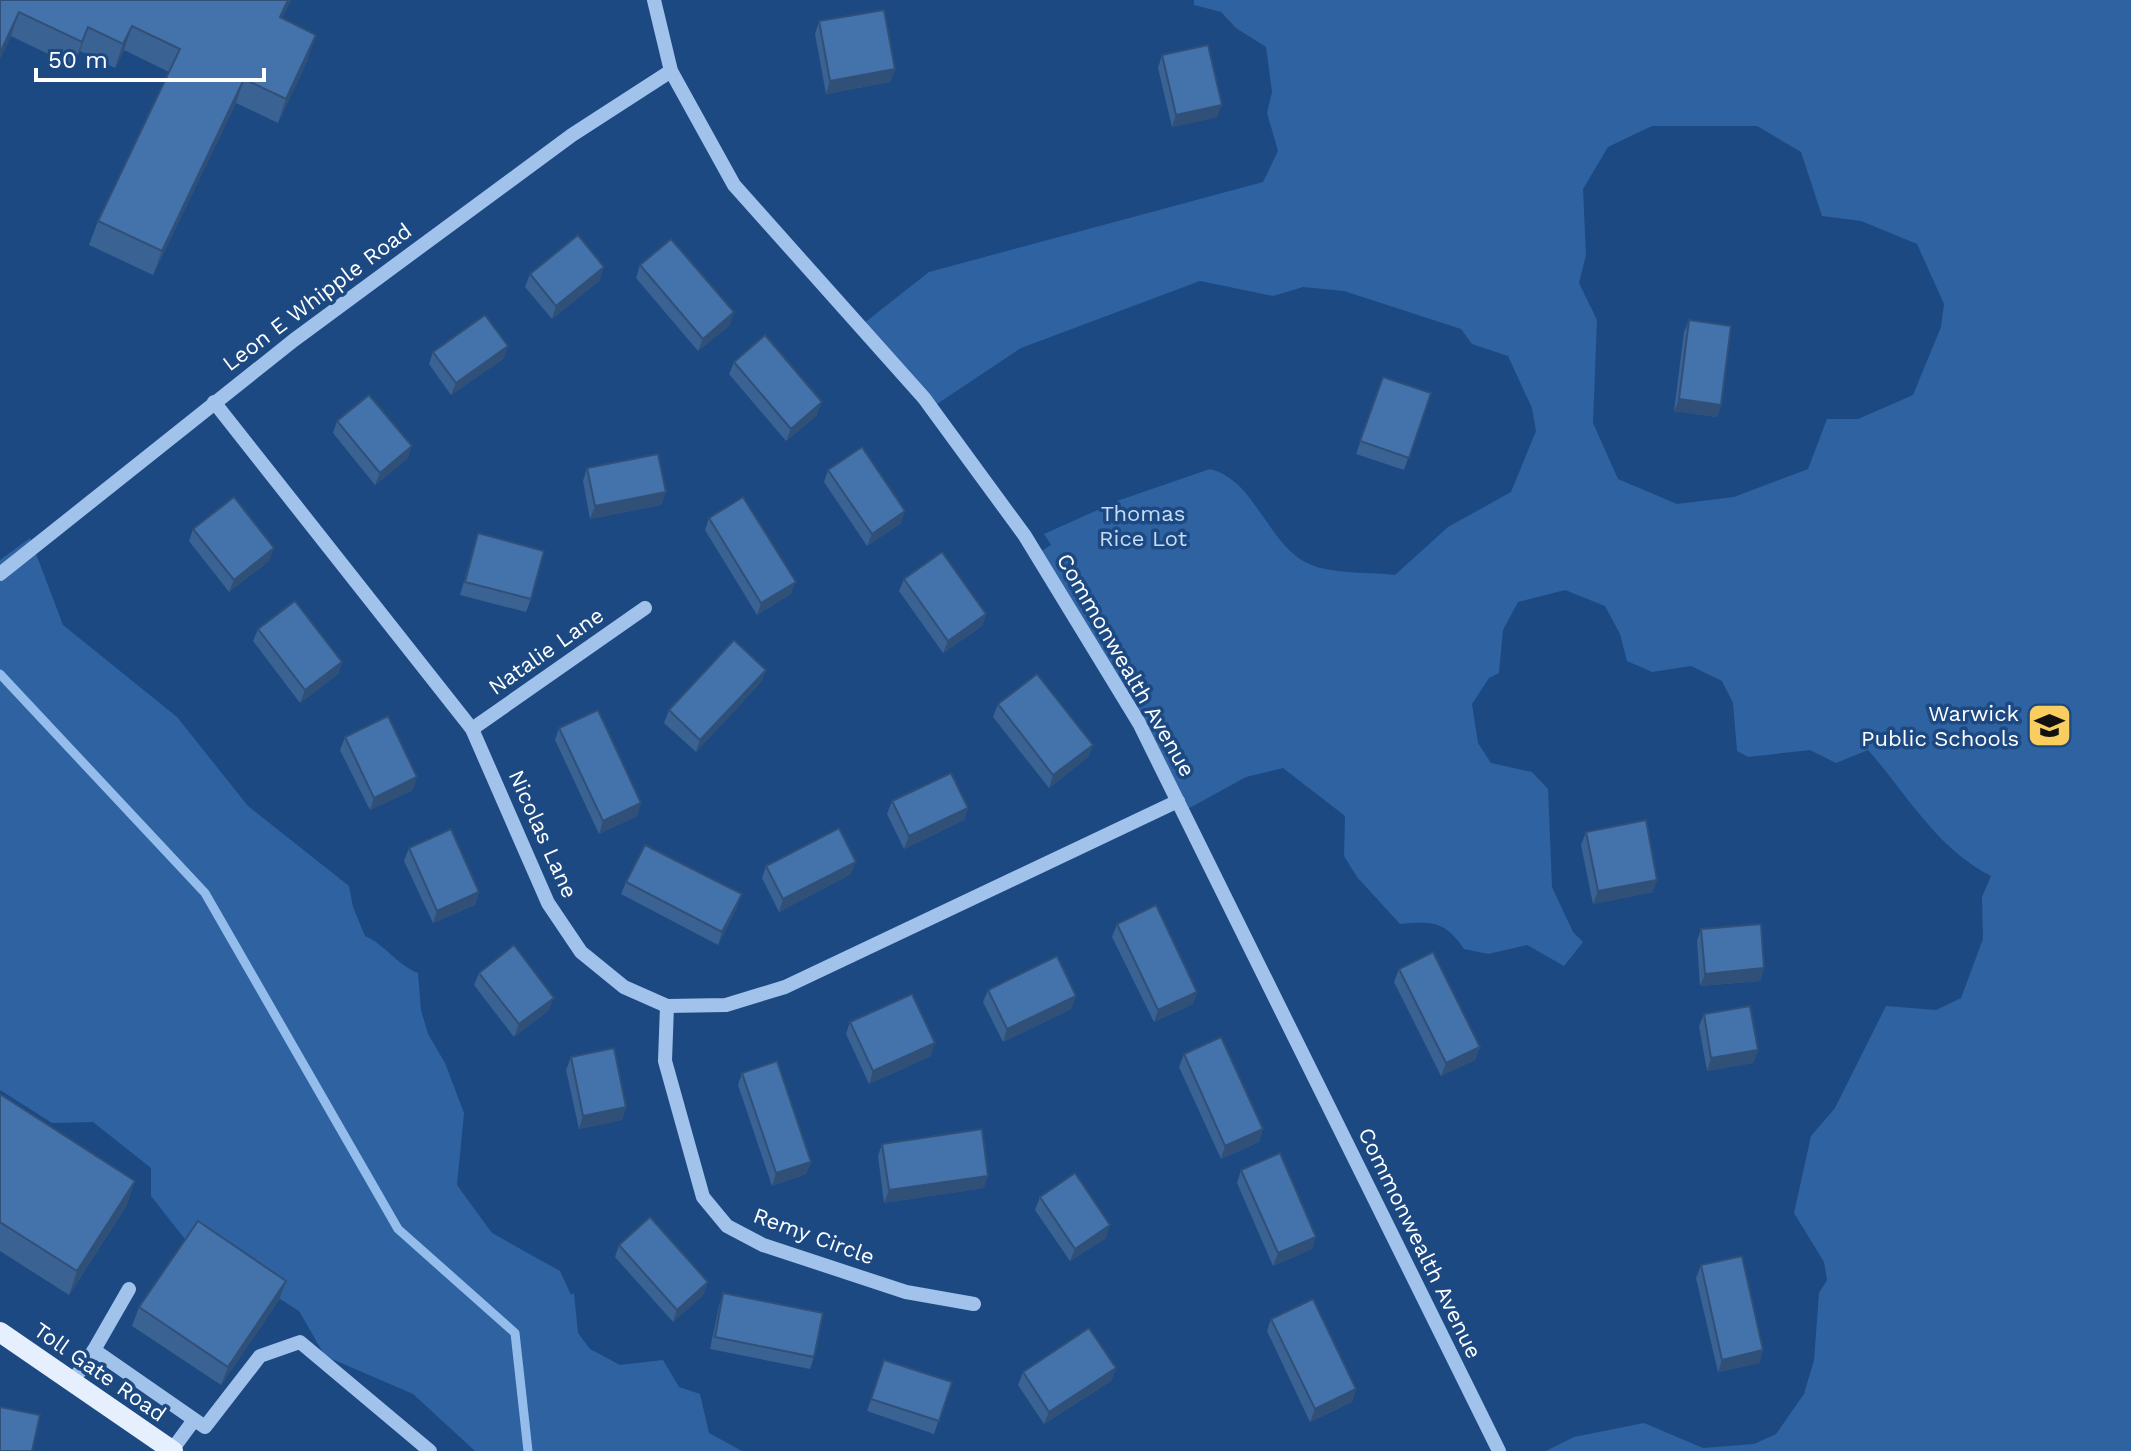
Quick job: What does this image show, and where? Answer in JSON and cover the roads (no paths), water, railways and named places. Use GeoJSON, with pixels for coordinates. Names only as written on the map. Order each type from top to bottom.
{"type":"FeatureCollection","features":[{"type":"Feature","properties":{"kind":"main road","name":"Toll Gate Road"},"geometry":{"type":"LineString","coordinates":[[0,1332],[172,1450]]}},
{"type":"Feature","properties":{"kind":"street","name":"Commonwealth Avenue"},"geometry":{"type":"LineString","coordinates":[[654,0],[671,71],[734,185],[924,398],[1025,536],[1139,723],[1499,1451]]}},
{"type":"Feature","properties":{"kind":"street","name":"Leon E Whipple Road"},"geometry":{"type":"LineString","coordinates":[[0,574],[214,402],[572,135],[671,71]]}},
{"type":"Feature","properties":{"kind":"street","name":"Nicolas Lane"},"geometry":{"type":"LineString","coordinates":[[214,402],[472,729],[548,903],[581,952],[624,987],[667,1006],[726,1005],[785,987],[1178,801]]}},
{"type":"Feature","properties":{"kind":"street","name":"Natalie Lane"},"geometry":{"type":"LineString","coordinates":[[472,729],[645,608]]}},
{"type":"Feature","properties":{"kind":"street","name":"Remy Circle"},"geometry":{"type":"LineString","coordinates":[[667,1006],[665,1061],[703,1197],[727,1226],[763,1245],[906,1292],[974,1304]]}},
{"type":"Feature","properties":{"kind":"street"},"geometry":{"type":"LineString","coordinates":[[73,1381],[129,1289]]}},
{"type":"Feature","properties":{"kind":"street"},"geometry":{"type":"LineString","coordinates":[[94,1350],[205,1427],[260,1356],[300,1342],[430,1451]]}},
{"type":"Feature","properties":{"kind":"street"},"geometry":{"type":"LineString","coordinates":[[172,1450],[194,1420]]}},
{"type":"Feature","properties":{"kind":"waterway"},"geometry":{"type":"LineString","coordinates":[[0,674],[205,893],[398,1229],[515,1333],[528,1451]]}},
{"type":"Feature","properties":{"kind":"place","name":"Warwick Public Schools"},"geometry":{"type":"Point","coordinates":[2050,726]}},
{"type":"Feature","properties":{"kind":"park label","name":"Thomas Rice Lot"},"geometry":{"type":"Point","coordinates":[1143,526]}}]}
